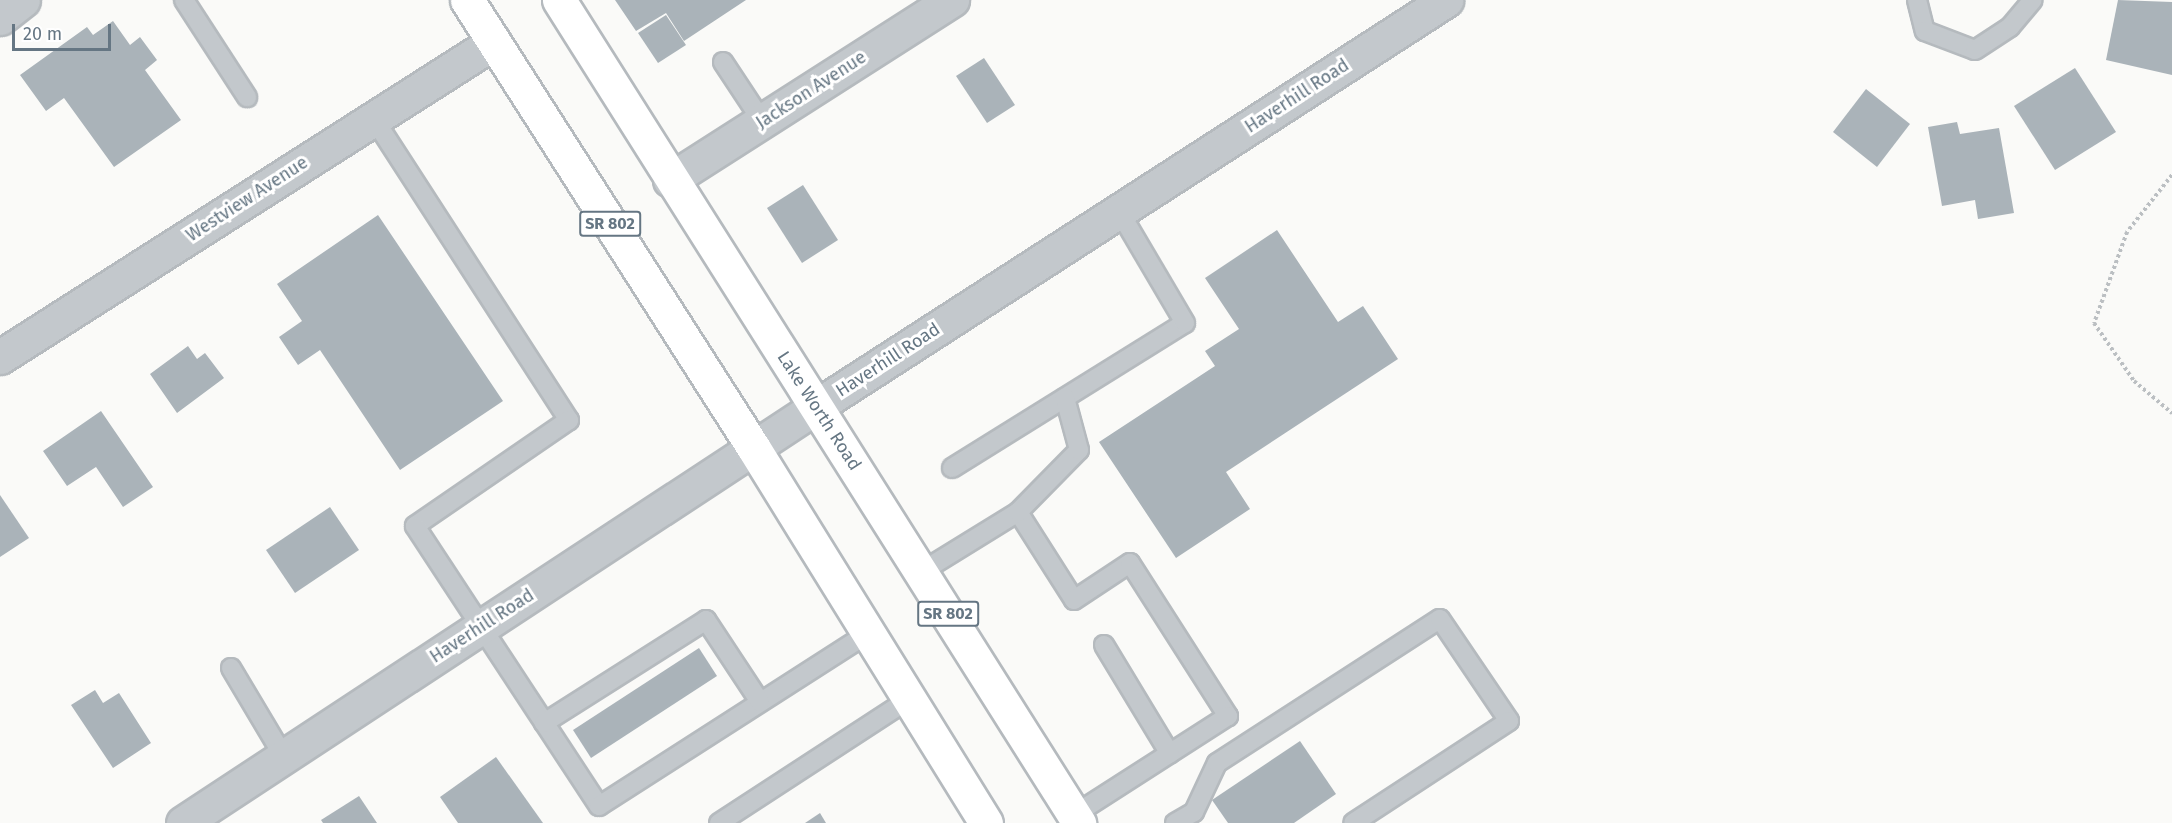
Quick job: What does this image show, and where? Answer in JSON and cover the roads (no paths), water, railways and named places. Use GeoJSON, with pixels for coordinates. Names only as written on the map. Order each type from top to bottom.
{"type":"FeatureCollection","features":[{"type":"Feature","properties":{"kind":"main road","name":"SR 802"},"geometry":{"type":"LineString","coordinates":[[467,0],[753,447],[986,823]]}},
{"type":"Feature","properties":{"kind":"main road","name":"Lake Worth Road"},"geometry":{"type":"LineString","coordinates":[[565,2],[670,180],[1077,819]]}},
{"type":"Feature","properties":{"kind":"street"},"geometry":{"type":"LineString","coordinates":[[0,18],[23,0]]}},
{"type":"Feature","properties":{"kind":"street","name":"Jackson Avenue"},"geometry":{"type":"LineString","coordinates":[[670,180],[952,0]]}},
{"type":"Feature","properties":{"kind":"street","name":"Haverhill Road"},"geometry":{"type":"LineString","coordinates":[[183,823],[753,447],[1446,0]]}},
{"type":"Feature","properties":{"kind":"street","name":"Westview Avenue"},"geometry":{"type":"LineString","coordinates":[[0,357],[494,42]]}},
{"type":"Feature","properties":{"kind":"lane"},"geometry":{"type":"LineString","coordinates":[[184,0],[247,96]]}},
{"type":"Feature","properties":{"kind":"lane"},"geometry":{"type":"LineString","coordinates":[[1917,0],[1925,32],[1975,50],[2010,27],[2033,0]]}},
{"type":"Feature","properties":{"kind":"lane"},"geometry":{"type":"LineString","coordinates":[[723,62],[762,121]]}},
{"type":"Feature","properties":{"kind":"lane"},"geometry":{"type":"LineString","coordinates":[[374,119],[569,420],[416,526],[599,806],[868,633]]}},
{"type":"Feature","properties":{"kind":"lane"},"geometry":{"type":"LineString","coordinates":[[952,468],[1185,323],[1119,211]]}},
{"type":"Feature","properties":{"kind":"lane"},"geometry":{"type":"LineString","coordinates":[[921,572],[1018,512],[1079,450],[1065,398]]}},
{"type":"Feature","properties":{"kind":"lane"},"geometry":{"type":"LineString","coordinates":[[1018,512],[1074,600],[1130,563],[1228,716],[1077,819]]}},
{"type":"Feature","properties":{"kind":"lane"},"geometry":{"type":"LineString","coordinates":[[1175,823],[1197,818],[1216,763],[1440,619],[1509,721],[1353,823]]}},
{"type":"Feature","properties":{"kind":"lane"},"geometry":{"type":"LineString","coordinates":[[544,723],[706,620],[760,702]]}},
{"type":"Feature","properties":{"kind":"lane"},"geometry":{"type":"LineString","coordinates":[[1104,645],[1170,754]]}},
{"type":"Feature","properties":{"kind":"lane"},"geometry":{"type":"LineString","coordinates":[[231,669],[284,757]]}},
{"type":"Feature","properties":{"kind":"lane"},"geometry":{"type":"LineString","coordinates":[[719,823],[909,699]]}}]}
